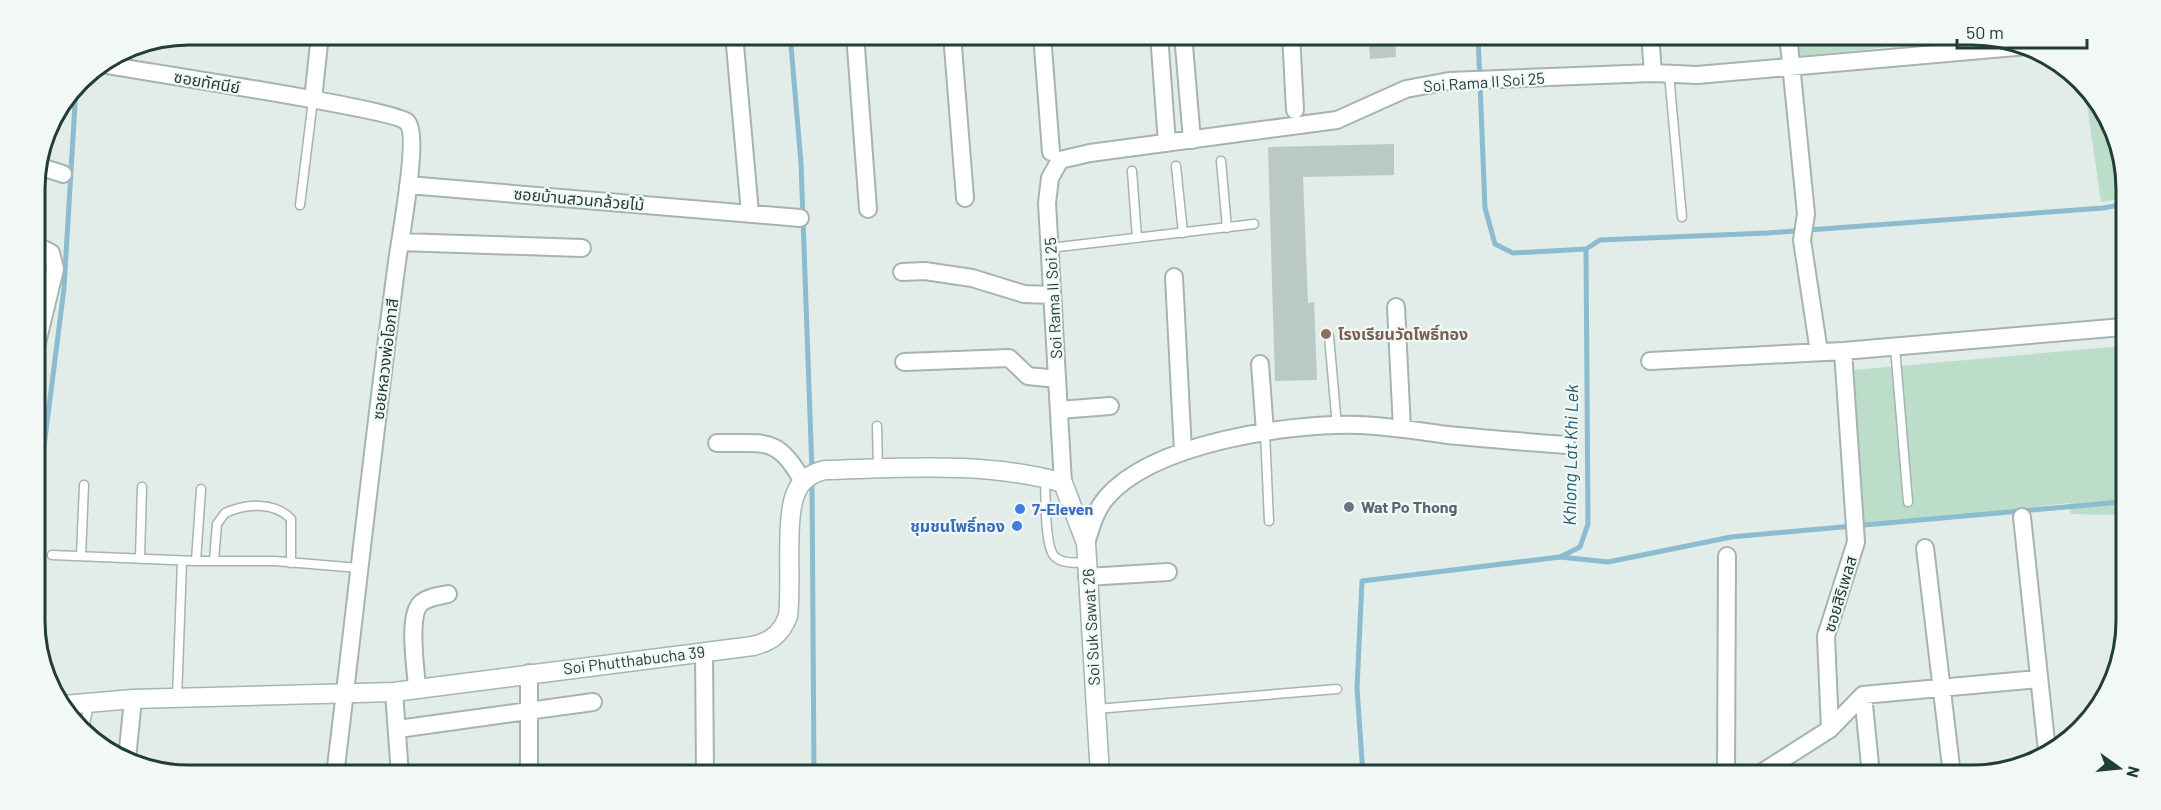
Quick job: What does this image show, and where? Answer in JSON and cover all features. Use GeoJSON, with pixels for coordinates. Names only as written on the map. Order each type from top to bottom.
{"type":"FeatureCollection","features":[{"type":"Feature","properties":{"kind":"street"},"geometry":{"type":"LineString","coordinates":[[313,100],[319,45]]}},
{"type":"Feature","properties":{"kind":"street"},"geometry":{"type":"LineString","coordinates":[[735,45],[750,213]]}},
{"type":"Feature","properties":{"kind":"street"},"geometry":{"type":"LineString","coordinates":[[856,45],[868,209]]}},
{"type":"Feature","properties":{"kind":"street"},"geometry":{"type":"LineString","coordinates":[[953,45],[965,198]]}},
{"type":"Feature","properties":{"kind":"street"},"geometry":{"type":"LineString","coordinates":[[1043,45],[1051,152]]}},
{"type":"Feature","properties":{"kind":"street"},"geometry":{"type":"LineString","coordinates":[[1160,45],[1167,143]]}},
{"type":"Feature","properties":{"kind":"street"},"geometry":{"type":"LineString","coordinates":[[1184,45],[1192,141]]}},
{"type":"Feature","properties":{"kind":"street"},"geometry":{"type":"LineString","coordinates":[[1292,45],[1295,110]]}},
{"type":"Feature","properties":{"kind":"street"},"geometry":{"type":"LineString","coordinates":[[1653,45],[1661,74]]}},
{"type":"Feature","properties":{"kind":"street"},"geometry":{"type":"LineString","coordinates":[[1789,45],[1806,214],[1802,240],[1819,352]]}},
{"type":"Feature","properties":{"kind":"street","name":"Soi Rama II Soi 25"},"geometry":{"type":"LineString","coordinates":[[1054,480],[1059,410],[1047,190],[1050,178],[1060,160],[1071,156],[1337,120],[1406,89],[1449,81],[1661,74],[1697,75],[2001,48]]}},
{"type":"Feature","properties":{"kind":"street","name":"ซอยทัศนีย์"},"geometry":{"type":"LineString","coordinates":[[114,66],[313,100]]}},
{"type":"Feature","properties":{"kind":"street","name":"ซอยหลวงพ่อโอภาสี"},"geometry":{"type":"LineString","coordinates":[[313,100],[406,120],[413,137],[336,765]]}},
{"type":"Feature","properties":{"kind":"street"},"geometry":{"type":"LineString","coordinates":[[46,169],[63,174]]}},
{"type":"Feature","properties":{"kind":"street","name":"ซอยบ้านสวนกล้วยไม้"},"geometry":{"type":"LineString","coordinates":[[408,185],[800,218]]}},
{"type":"Feature","properties":{"kind":"street"},"geometry":{"type":"LineString","coordinates":[[400,242],[582,248]]}},
{"type":"Feature","properties":{"kind":"street"},"geometry":{"type":"LineString","coordinates":[[45,250],[51,253],[55,269],[45,310]]}},
{"type":"Feature","properties":{"kind":"street"},"geometry":{"type":"LineString","coordinates":[[902,272],[925,271],[992,282],[1024,294],[1052,295]]}},
{"type":"Feature","properties":{"kind":"street"},"geometry":{"type":"LineString","coordinates":[[1174,277],[1183,452]]}},
{"type":"Feature","properties":{"kind":"street"},"geometry":{"type":"LineString","coordinates":[[1396,307],[1402,429]]}},
{"type":"Feature","properties":{"kind":"street"},"geometry":{"type":"LineString","coordinates":[[1650,361],[1843,351],[2116,328]]}},
{"type":"Feature","properties":{"kind":"street","name":"ซอยสิริเพลส"},"geometry":{"type":"LineString","coordinates":[[1830,729],[1827,636],[1856,542],[1843,351]]}},
{"type":"Feature","properties":{"kind":"street"},"geometry":{"type":"LineString","coordinates":[[904,362],[1002,357],[1016,362],[1028,376],[1057,379]]}},
{"type":"Feature","properties":{"kind":"street"},"geometry":{"type":"LineString","coordinates":[[1260,364],[1265,432]]}},
{"type":"Feature","properties":{"kind":"street"},"geometry":{"type":"LineString","coordinates":[[1059,410],[1110,406]]}},
{"type":"Feature","properties":{"kind":"street"},"geometry":{"type":"LineString","coordinates":[[1086,543],[1096,513],[1105,499],[1124,480],[1183,452],[1265,432],[1357,425],[1566,445]]}},
{"type":"Feature","properties":{"kind":"street"},"geometry":{"type":"LineString","coordinates":[[717,443],[771,444],[788,455],[803,482],[814,472],[878,468],[938,468],[1054,480]]}},
{"type":"Feature","properties":{"kind":"street","name":"Soi Suk Sawat 26"},"geometry":{"type":"LineString","coordinates":[[1054,480],[1086,543],[1099,765]]}},
{"type":"Feature","properties":{"kind":"street","name":"Soi Phutthabucha 39"},"geometry":{"type":"LineString","coordinates":[[72,704],[133,699],[394,692],[753,646],[769,642],[782,630],[788,616],[791,598],[791,507],[803,482]]}},
{"type":"Feature","properties":{"kind":"street"},"geometry":{"type":"LineString","coordinates":[[2022,517],[2046,744]]}},
{"type":"Feature","properties":{"kind":"street"},"geometry":{"type":"LineString","coordinates":[[1925,548],[1951,765]]}},
{"type":"Feature","properties":{"kind":"street"},"geometry":{"type":"LineString","coordinates":[[1726,765],[1727,556]]}},
{"type":"Feature","properties":{"kind":"street"},"geometry":{"type":"LineString","coordinates":[[1087,569],[1168,572]]}},
{"type":"Feature","properties":{"kind":"street"},"geometry":{"type":"LineString","coordinates":[[417,688],[413,622],[416,610],[422,602],[448,594]]}},
{"type":"Feature","properties":{"kind":"street"},"geometry":{"type":"LineString","coordinates":[[704,652],[705,765]]}},
{"type":"Feature","properties":{"kind":"street"},"geometry":{"type":"LineString","coordinates":[[529,673],[529,765]]}},
{"type":"Feature","properties":{"kind":"street"},"geometry":{"type":"LineString","coordinates":[[1781,765],[1830,729],[1863,696],[2038,679]]}},
{"type":"Feature","properties":{"kind":"street"},"geometry":{"type":"LineString","coordinates":[[394,692],[400,765]]}},
{"type":"Feature","properties":{"kind":"street"},"geometry":{"type":"LineString","coordinates":[[1863,696],[1869,765]]}},
{"type":"Feature","properties":{"kind":"street"},"geometry":{"type":"LineString","coordinates":[[129,751],[133,699]]}},
{"type":"Feature","properties":{"kind":"street"},"geometry":{"type":"LineString","coordinates":[[398,729],[529,713],[593,702]]}},
{"type":"Feature","properties":{"kind":"lane"},"geometry":{"type":"LineString","coordinates":[[1661,74],[1682,217]]}},
{"type":"Feature","properties":{"kind":"lane"},"geometry":{"type":"LineString","coordinates":[[300,205],[313,100]]}},
{"type":"Feature","properties":{"kind":"lane"},"geometry":{"type":"LineString","coordinates":[[1221,161],[1227,228]]}},
{"type":"Feature","properties":{"kind":"lane"},"geometry":{"type":"LineString","coordinates":[[1176,166],[1182,233]]}},
{"type":"Feature","properties":{"kind":"lane"},"geometry":{"type":"LineString","coordinates":[[1132,171],[1137,238]]}},
{"type":"Feature","properties":{"kind":"lane"},"geometry":{"type":"LineString","coordinates":[[1050,248],[1254,224]]}},
{"type":"Feature","properties":{"kind":"lane"},"geometry":{"type":"LineString","coordinates":[[1329,336],[1337,426]]}},
{"type":"Feature","properties":{"kind":"lane"},"geometry":{"type":"LineString","coordinates":[[1895,347],[1908,502]]}},
{"type":"Feature","properties":{"kind":"lane"},"geometry":{"type":"LineString","coordinates":[[877,426],[878,468]]}},
{"type":"Feature","properties":{"kind":"lane"},"geometry":{"type":"LineString","coordinates":[[1265,432],[1269,522]]}},
{"type":"Feature","properties":{"kind":"lane"},"geometry":{"type":"LineString","coordinates":[[1054,480],[1049,547],[1055,557],[1087,569]]}},
{"type":"Feature","properties":{"kind":"lane"},"geometry":{"type":"LineString","coordinates":[[81,556],[84,485]]}},
{"type":"Feature","properties":{"kind":"lane"},"geometry":{"type":"LineString","coordinates":[[140,558],[142,487]]}},
{"type":"Feature","properties":{"kind":"lane"},"geometry":{"type":"LineString","coordinates":[[196,561],[201,489]]}},
{"type":"Feature","properties":{"kind":"lane"},"geometry":{"type":"LineString","coordinates":[[214,560],[217,524],[225,513],[247,506],[265,506],[284,512],[291,519],[291,563]]}},
{"type":"Feature","properties":{"kind":"lane"},"geometry":{"type":"LineString","coordinates":[[52,555],[182,562],[214,560],[291,563],[359,568]]}},
{"type":"Feature","properties":{"kind":"lane"},"geometry":{"type":"LineString","coordinates":[[177,699],[182,562]]}},
{"type":"Feature","properties":{"kind":"lane"},"geometry":{"type":"LineString","coordinates":[[1096,708],[1337,689]]}},
{"type":"Feature","properties":{"kind":"lane"},"geometry":{"type":"LineString","coordinates":[[86,721],[89,703]]}},
{"type":"Feature","properties":{"kind":"green space"},"geometry":{"type":"Polygon","coordinates":[[[1798,45],[1910,45],[1799,56],[1798,45]]]}},
{"type":"Feature","properties":{"kind":"green space"},"geometry":{"type":"Polygon","coordinates":[[[2087,102],[2105,134],[2115,170],[2116,200],[2101,202],[2087,102]]]}},
{"type":"Feature","properties":{"kind":"green space"},"geometry":{"type":"Polygon","coordinates":[[[2116,347],[2116,515],[2071,514],[2069,503],[1863,527],[1854,370],[2116,347]]]}},
{"type":"Feature","properties":{"kind":"building"},"geometry":{"type":"Polygon","coordinates":[[[1369,45],[1395,45],[1396,57],[1370,59],[1369,45]]]}},
{"type":"Feature","properties":{"kind":"building"},"geometry":{"type":"Polygon","coordinates":[[[1394,144],[1394,175],[1303,177],[1308,303],[1314,302],[1317,380],[1275,381],[1268,147],[1394,144]]]}},
{"type":"Feature","properties":{"kind":"waterway"},"geometry":{"type":"LineString","coordinates":[[791,45],[801,163],[812,471]]}},
{"type":"Feature","properties":{"kind":"waterway","name":"Khlong Lat Khi Lek"},"geometry":{"type":"LineString","coordinates":[[1362,765],[1357,688],[1362,581],[1560,557],[1580,547],[1588,524],[1586,249],[1513,253],[1495,244],[1485,208],[1478,45]]}},
{"type":"Feature","properties":{"kind":"waterway"},"geometry":{"type":"LineString","coordinates":[[45,439],[64,288],[75,101]]}},
{"type":"Feature","properties":{"kind":"waterway"},"geometry":{"type":"LineString","coordinates":[[1586,249],[1600,240],[1767,233],[2116,206]]}},
{"type":"Feature","properties":{"kind":"waterway"},"geometry":{"type":"LineString","coordinates":[[812,480],[814,765]]}},
{"type":"Feature","properties":{"kind":"waterway"},"geometry":{"type":"LineString","coordinates":[[1560,557],[1608,562],[1731,537],[2116,502]]}},
{"type":"Feature","properties":{"kind":"place","name":"โรงเรียนวัดโพธิ์ทอง"},"geometry":{"type":"Point","coordinates":[1326,334]}},
{"type":"Feature","properties":{"kind":"place","name":"Wat Po Thong"},"geometry":{"type":"Point","coordinates":[1349,507]}},
{"type":"Feature","properties":{"kind":"place","name":"7-Eleven"},"geometry":{"type":"Point","coordinates":[1020,509]}},
{"type":"Feature","properties":{"kind":"place","name":"ชุมชนโพธิ์ทอง"},"geometry":{"type":"Point","coordinates":[1017,526]}}]}
